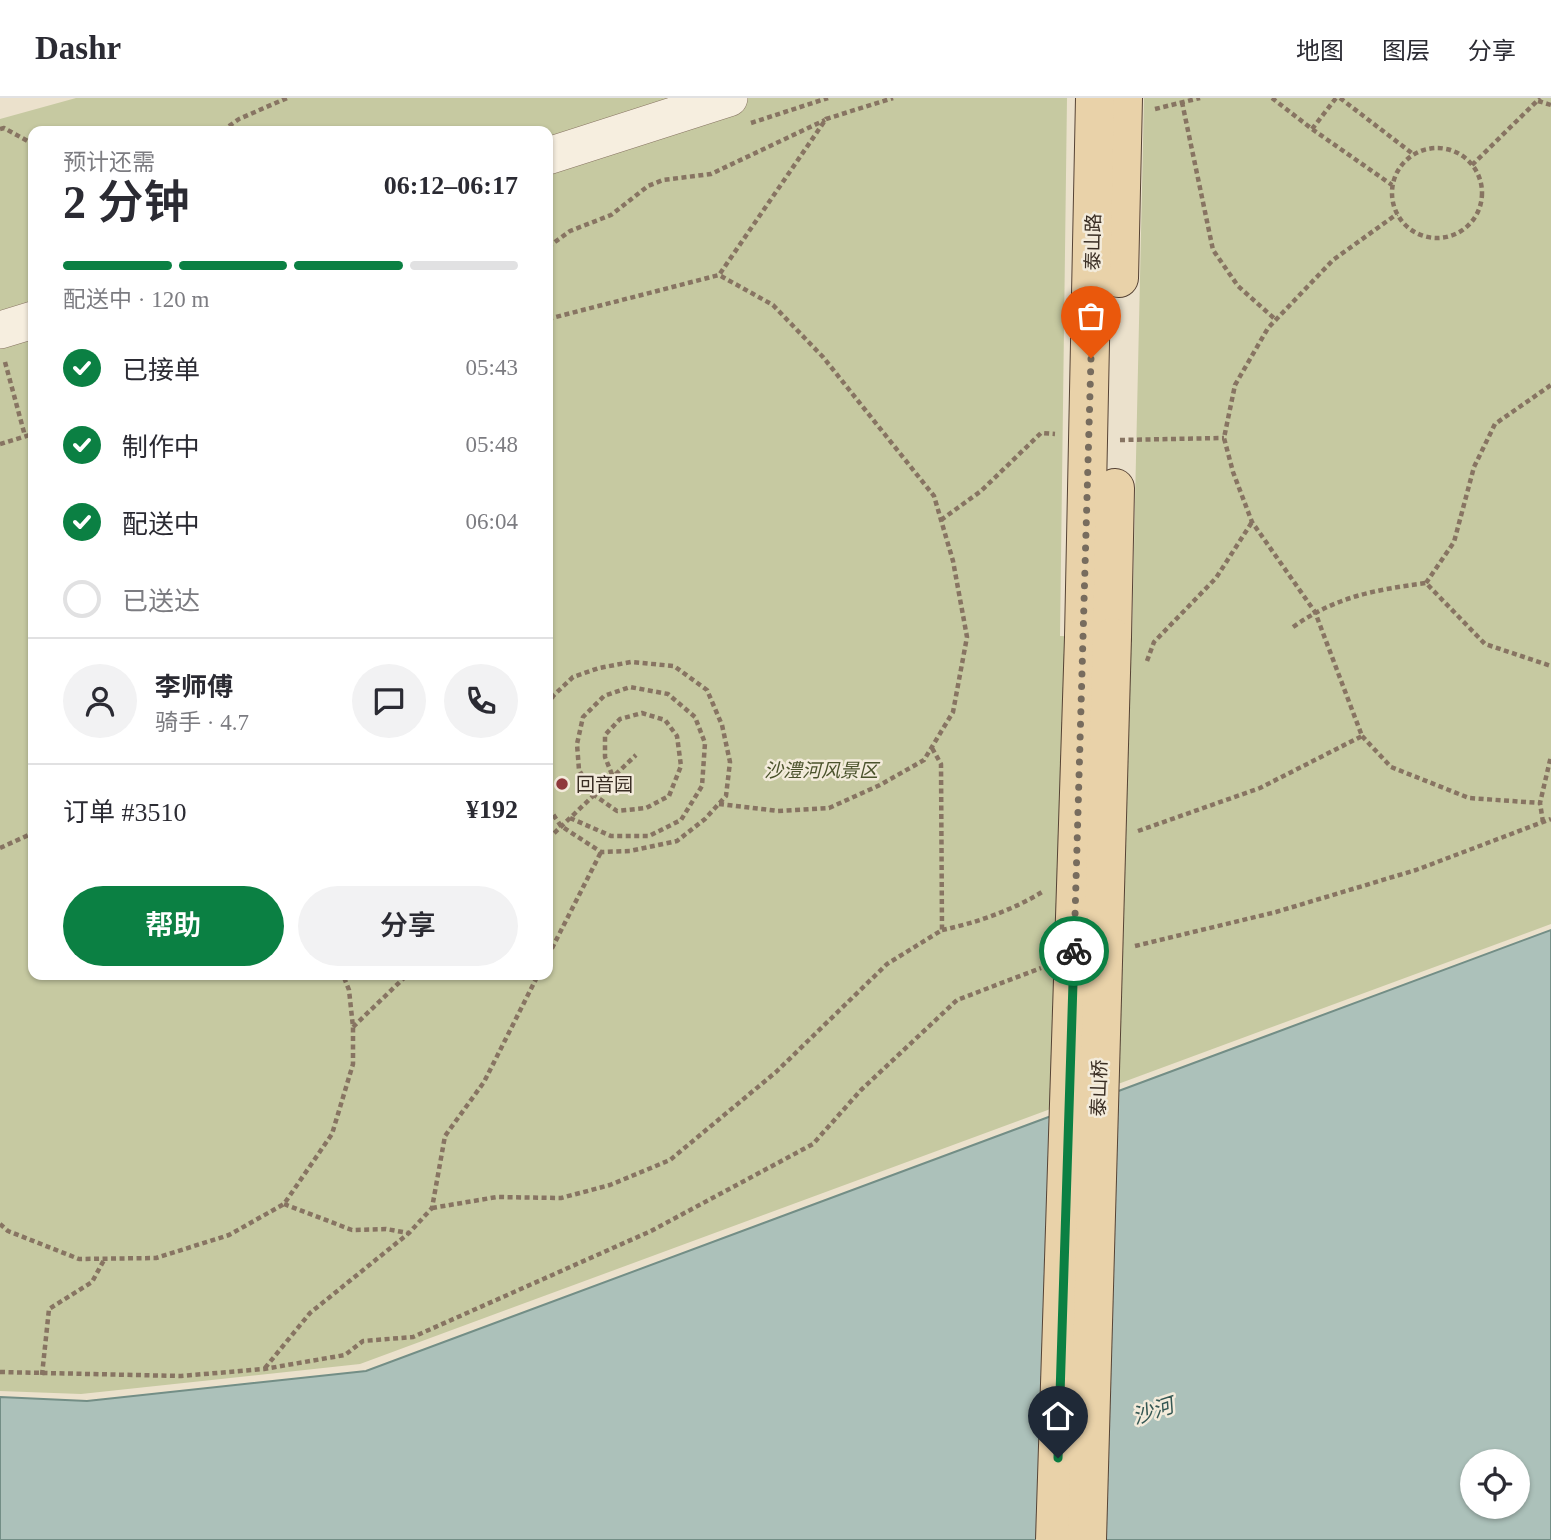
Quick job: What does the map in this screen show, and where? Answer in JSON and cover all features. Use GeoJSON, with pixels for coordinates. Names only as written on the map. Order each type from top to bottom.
{"type":"FeatureCollection","features":[{"type":"Feature","properties":{"kind":"main road","name":"泰山路"},"geometry":{"type":"LineString","coordinates":[[1095,98],[1098,637]]}},
{"type":"Feature","properties":{"kind":"main road","name":"泰山路"},"geometry":{"type":"LineString","coordinates":[[1098,637],[1116,440],[1123,98]]}},
{"type":"Feature","properties":{"kind":"main road","name":"泰山桥"},"geometry":{"type":"LineString","coordinates":[[1055,1540],[1098,637]]}},
{"type":"Feature","properties":{"kind":"main road","name":"泰山桥"},"geometry":{"type":"LineString","coordinates":[[1087,1540],[1098,637]]}},
{"type":"Feature","properties":{"kind":"street"},"geometry":{"type":"LineString","coordinates":[[553,154],[729,98]]}},
{"type":"Feature","properties":{"kind":"street"},"geometry":{"type":"LineString","coordinates":[[2,344],[28,324]]}},
{"type":"Feature","properties":{"kind":"path"},"geometry":{"type":"LineString","coordinates":[[229,126],[287,98]]}},
{"type":"Feature","properties":{"kind":"path"},"geometry":{"type":"LineString","coordinates":[[553,243],[570,231],[611,215],[655,183],[711,174],[826,119],[893,98]]}},
{"type":"Feature","properties":{"kind":"path"},"geometry":{"type":"LineString","coordinates":[[1155,98],[1155,109],[1200,98]]}},
{"type":"Feature","properties":{"kind":"path"},"geometry":{"type":"LineString","coordinates":[[1272,98],[1312,130],[1392,185]]}},
{"type":"Feature","properties":{"kind":"path"},"geometry":{"type":"LineString","coordinates":[[1312,130],[1338,98],[1413,154]]}},
{"type":"Feature","properties":{"kind":"path"},"geometry":{"type":"LineString","coordinates":[[1472,165],[1539,99],[1551,106]]}},
{"type":"Feature","properties":{"kind":"path"},"geometry":{"type":"LineString","coordinates":[[1182,102],[1213,250],[1238,286],[1276,320]]}},
{"type":"Feature","properties":{"kind":"path"},"geometry":{"type":"LineString","coordinates":[[553,318],[719,275],[826,119]]}},
{"type":"Feature","properties":{"kind":"path"},"geometry":{"type":"LineString","coordinates":[[0,129],[4,128],[28,141]]}},
{"type":"Feature","properties":{"kind":"path"},"geometry":{"type":"LineString","coordinates":[[1425,149],[1451,150],[1472,165],[1479,176],[1481,203],[1467,226],[1443,237],[1429,237],[1406,225],[1397,214],[1393,205],[1392,185],[1403,163],[1413,154],[1425,149]]}},
{"type":"Feature","properties":{"kind":"path"},"geometry":{"type":"LineString","coordinates":[[1397,214],[1333,260],[1268,328],[1236,385],[1224,438],[1233,472],[1252,522],[1315,612],[1362,736],[1391,767],[1469,798],[1540,803]]}},
{"type":"Feature","properties":{"kind":"path"},"geometry":{"type":"LineString","coordinates":[[719,275],[773,305],[823,357],[934,496],[953,561],[967,637],[953,712],[925,760],[880,785],[829,808],[778,811],[719,804]]}},
{"type":"Feature","properties":{"kind":"path"},"geometry":{"type":"LineString","coordinates":[[2,344],[25,436]]}},
{"type":"Feature","properties":{"kind":"path"},"geometry":{"type":"LineString","coordinates":[[1293,626],[1315,612],[1370,591],[1426,583],[1454,542],[1474,467],[1495,424],[1551,385]]}},
{"type":"Feature","properties":{"kind":"path"},"geometry":{"type":"LineString","coordinates":[[941,520],[981,491],[1041,433]]}},
{"type":"Feature","properties":{"kind":"path"},"geometry":{"type":"LineString","coordinates":[[0,444],[28,435]]}},
{"type":"Feature","properties":{"kind":"path"},"geometry":{"type":"LineString","coordinates":[[1116,440],[1224,438]]}},
{"type":"Feature","properties":{"kind":"path"},"geometry":{"type":"LineString","coordinates":[[1146,663],[1154,642],[1216,578],[1252,522]]}},
{"type":"Feature","properties":{"kind":"path"},"geometry":{"type":"LineString","coordinates":[[1426,583],[1485,644],[1551,666]]}},
{"type":"Feature","properties":{"kind":"path"},"geometry":{"type":"LineString","coordinates":[[553,696],[573,677],[599,668],[631,662],[674,666],[707,690],[722,725],[730,762],[726,796],[705,819],[677,841],[630,851],[601,852],[561,826],[553,814]]}},
{"type":"Feature","properties":{"kind":"path"},"geometry":{"type":"LineString","coordinates":[[570,818],[611,836],[649,836],[681,820],[702,786],[705,744],[695,717],[668,694],[630,687],[604,696],[583,717],[577,744],[579,770],[594,795],[617,811],[646,808],[669,796],[681,766],[677,736],[665,720],[642,713],[620,719],[605,735],[605,757],[613,777]]}},
{"type":"Feature","properties":{"kind":"path"},"geometry":{"type":"LineString","coordinates":[[1137,819],[1136,832],[1260,788],[1362,736]]}},
{"type":"Feature","properties":{"kind":"path"},"geometry":{"type":"LineString","coordinates":[[932,748],[941,764],[942,930]]}},
{"type":"Feature","properties":{"kind":"path"},"geometry":{"type":"LineString","coordinates":[[553,834],[636,755]]}},
{"type":"Feature","properties":{"kind":"path"},"geometry":{"type":"LineString","coordinates":[[1543,822],[1540,803],[1551,756]]}},
{"type":"Feature","properties":{"kind":"path"},"geometry":{"type":"LineString","coordinates":[[1124,949],[1276,912],[1416,870],[1551,819]]}},
{"type":"Feature","properties":{"kind":"path"},"geometry":{"type":"LineString","coordinates":[[0,848],[28,835]]}},
{"type":"Feature","properties":{"kind":"path"},"geometry":{"type":"LineString","coordinates":[[553,946],[601,852]]}},
{"type":"Feature","properties":{"kind":"path"},"geometry":{"type":"LineString","coordinates":[[432,1208],[497,1197],[561,1198],[610,1185],[670,1160],[776,1072],[887,964],[942,930],[967,925],[1044,891]]}},
{"type":"Feature","properties":{"kind":"path"},"geometry":{"type":"LineString","coordinates":[[0,1372],[181,1376],[264,1369],[345,1355],[363,1341],[412,1337],[651,1231],[813,1144],[862,1090],[957,1000],[1046,967]]}},
{"type":"Feature","properties":{"kind":"path"},"geometry":{"type":"LineString","coordinates":[[0,1224],[8,1231],[79,1259],[156,1258],[229,1235],[284,1204],[332,1134],[353,1064],[353,1027],[349,990],[345,980]]}},
{"type":"Feature","properties":{"kind":"path"},"geometry":{"type":"LineString","coordinates":[[353,1027],[402,980]]}},
{"type":"Feature","properties":{"kind":"path"},"geometry":{"type":"LineString","coordinates":[[264,1369],[310,1314],[409,1233],[432,1208],[445,1136],[484,1082],[535,980]]}},
{"type":"Feature","properties":{"kind":"path"},"geometry":{"type":"LineString","coordinates":[[284,1204],[352,1230],[386,1229],[409,1233]]}},
{"type":"Feature","properties":{"kind":"path"},"geometry":{"type":"LineString","coordinates":[[42,1375],[49,1309],[92,1282],[104,1260]]}},
{"type":"Feature","properties":{"kind":"green space","name":"沙澧河风景区"},"geometry":{"type":"Polygon","coordinates":[[[76,98],[1067,98],[1060,636],[1132,638],[1144,98],[1551,98],[1551,924],[360,1364],[81,1394],[0,1391],[0,119],[76,98]]]}},
{"type":"Feature","properties":{"kind":"water","name":"沙河"},"geometry":{"type":"Polygon","coordinates":[[[1551,930],[1551,1540],[0,1540],[0,1397],[87,1401],[366,1371],[1551,930]]]}},
{"type":"Feature","properties":{"kind":"way so far"},"geometry":{"type":"LineString","coordinates":[[1074,951],[1091,358]]}},
{"type":"Feature","properties":{"kind":"place","name":"回音园"},"geometry":{"type":"Point","coordinates":[562,784]}},
{"type":"Feature","properties":{"kind":"route"},"geometry":{"type":"LineString","coordinates":[[1058,1458],[1074,951]]}}]}
